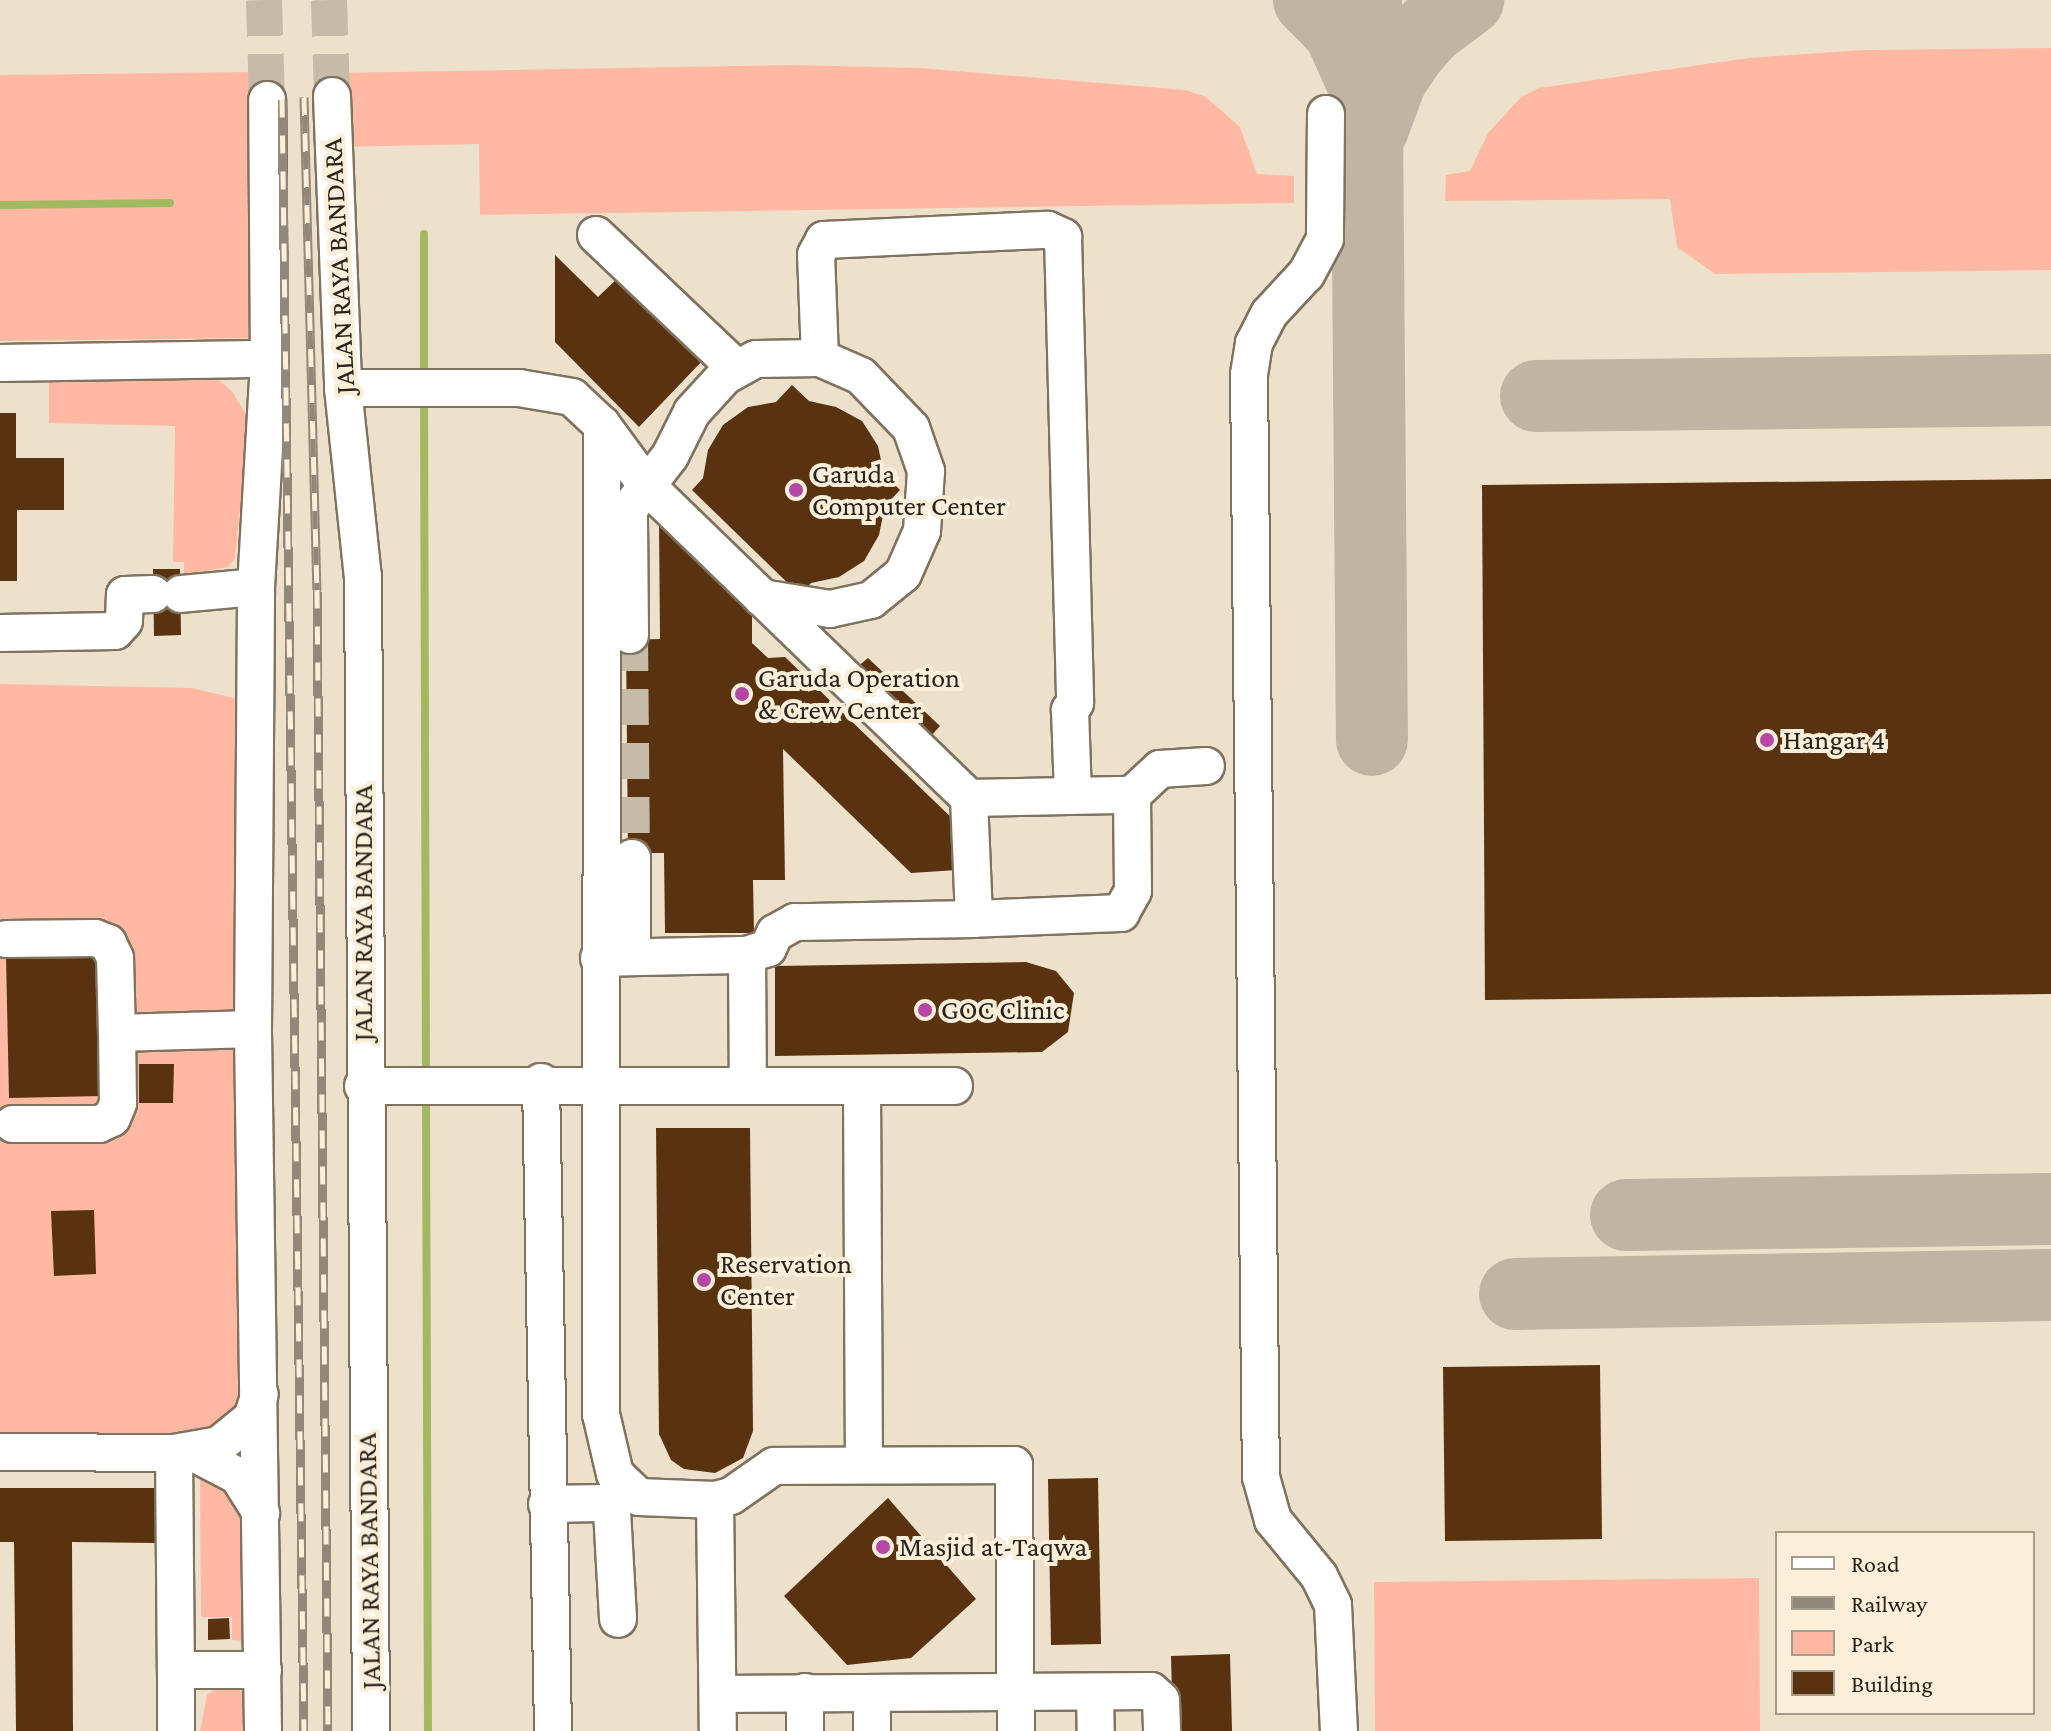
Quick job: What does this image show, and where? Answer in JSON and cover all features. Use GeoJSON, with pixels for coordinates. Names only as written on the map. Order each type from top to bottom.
{"type":"FeatureCollection","features":[{"type":"Feature","properties":{"kind":"street","name":"JALAN RAYA BANDARA"},"geometry":{"type":"LineString","coordinates":[[332,96],[361,388],[363,577],[379,1086],[371,1731]]}},
{"type":"Feature","properties":{"kind":"street"},"geometry":{"type":"LineString","coordinates":[[263,1731],[253,1029],[256,587],[269,359],[267,100]]}},
{"type":"Feature","properties":{"kind":"street"},"geometry":{"type":"LineString","coordinates":[[1326,114],[1325,239],[1313,263],[1269,314],[1254,343],[1249,407],[1261,1477],[1273,1520],[1319,1576],[1333,1605],[1339,1731]]}},
{"type":"Feature","properties":{"kind":"street"},"geometry":{"type":"LineString","coordinates":[[820,358],[816,255],[824,240],[1048,230],[1063,237],[1075,703],[1070,710],[1073,795]]}},
{"type":"Feature","properties":{"kind":"street"},"geometry":{"type":"LineString","coordinates":[[596,235],[736,368]]}},
{"type":"Feature","properties":{"kind":"street"},"geometry":{"type":"LineString","coordinates":[[630,635],[629,509],[670,456],[699,402],[736,368],[777,355],[820,358],[861,376],[911,428],[926,471],[922,531],[903,574],[871,600],[830,609],[762,598]]}},
{"type":"Feature","properties":{"kind":"street"},"geometry":{"type":"LineString","coordinates":[[0,363],[269,359]]}},
{"type":"Feature","properties":{"kind":"street"},"geometry":{"type":"LineString","coordinates":[[361,388],[473,387],[560,392],[602,425],[646,485],[969,798],[974,919]]}},
{"type":"Feature","properties":{"kind":"street"},"geometry":{"type":"LineString","coordinates":[[602,425],[616,957]]}},
{"type":"Feature","properties":{"kind":"street"},"geometry":{"type":"LineString","coordinates":[[0,633],[115,631],[124,621],[125,595],[256,587]]}},
{"type":"Feature","properties":{"kind":"street"},"geometry":{"type":"LineString","coordinates":[[969,798],[1132,795],[1160,769],[1206,766]]}},
{"type":"Feature","properties":{"kind":"street"},"geometry":{"type":"LineString","coordinates":[[616,957],[747,955],[768,948],[775,933],[795,922],[1121,913],[1133,891],[1132,795]]}},
{"type":"Feature","properties":{"kind":"street"},"geometry":{"type":"LineString","coordinates":[[632,858],[600,1087],[601,1414],[615,1474],[639,1497],[715,1500],[737,1493],[766,1468],[1014,1465],[1016,1731]]}},
{"type":"Feature","properties":{"kind":"street"},"geometry":{"type":"LineString","coordinates":[[6,939],[95,938],[108,943],[115,958],[118,1103],[112,1118],[99,1124],[13,1124]]}},
{"type":"Feature","properties":{"kind":"street"},"geometry":{"type":"LineString","coordinates":[[747,955],[748,1086]]}},
{"type":"Feature","properties":{"kind":"street"},"geometry":{"type":"LineString","coordinates":[[117,1033],[253,1029]]}},
{"type":"Feature","properties":{"kind":"street"},"geometry":{"type":"LineString","coordinates":[[541,1082],[553,1731]]}},
{"type":"Feature","properties":{"kind":"street"},"geometry":{"type":"LineString","coordinates":[[379,1086],[541,1082],[600,1087],[954,1086]]}},
{"type":"Feature","properties":{"kind":"street"},"geometry":{"type":"LineString","coordinates":[[862,1086],[864,1465]]}},
{"type":"Feature","properties":{"kind":"street"},"geometry":{"type":"LineString","coordinates":[[0,1452],[183,1452],[219,1445],[244,1426],[260,1394]]}},
{"type":"Feature","properties":{"kind":"street"},"geometry":{"type":"LineString","coordinates":[[183,1452],[238,1476],[261,1513]]}},
{"type":"Feature","properties":{"kind":"street"},"geometry":{"type":"LineString","coordinates":[[176,1731],[183,1452]]}},
{"type":"Feature","properties":{"kind":"street"},"geometry":{"type":"LineString","coordinates":[[715,1500],[718,1731]]}},
{"type":"Feature","properties":{"kind":"street"},"geometry":{"type":"LineString","coordinates":[[547,1504],[602,1503],[612,1511],[618,1619]]}},
{"type":"Feature","properties":{"kind":"street"},"geometry":{"type":"LineString","coordinates":[[176,1670],[263,1670]]}},
{"type":"Feature","properties":{"kind":"street"},"geometry":{"type":"LineString","coordinates":[[805,1692],[805,1731]]}},
{"type":"Feature","properties":{"kind":"street"},"geometry":{"type":"LineString","coordinates":[[1095,1692],[1096,1731]]}},
{"type":"Feature","properties":{"kind":"street"},"geometry":{"type":"LineString","coordinates":[[718,1694],[1157,1694],[1162,1731]]}},
{"type":"Feature","properties":{"kind":"street"},"geometry":{"type":"LineString","coordinates":[[872,1694],[872,1731]]}},
{"type":"Feature","properties":{"kind":"green space"},"geometry":{"type":"Polygon","coordinates":[[[2051,48],[2051,270],[1715,274],[1677,247],[1670,199],[1445,201],[1446,175],[1470,171],[1488,133],[1521,97],[1539,88],[1748,58],[1863,50],[2051,48]]]}},
{"type":"Feature","properties":{"kind":"green space"},"geometry":{"type":"Polygon","coordinates":[[[795,65],[919,68],[1186,90],[1206,97],[1240,127],[1257,174],[1294,176],[1294,203],[480,215],[479,144],[342,147],[340,73],[795,65]]]}},
{"type":"Feature","properties":{"kind":"green space"},"geometry":{"type":"Polygon","coordinates":[[[259,72],[264,324],[254,338],[0,341],[0,75],[259,72]]]}},
{"type":"Feature","properties":{"kind":"green space"},"geometry":{"type":"Polygon","coordinates":[[[49,373],[211,373],[232,391],[249,419],[235,559],[228,567],[184,575],[184,562],[173,562],[175,426],[49,423],[49,373]]]}},
{"type":"Feature","properties":{"kind":"green space"},"geometry":{"type":"Polygon","coordinates":[[[0,684],[192,688],[238,699],[244,1407],[200,1437],[0,1435],[0,684]]]}},
{"type":"Feature","properties":{"kind":"green space"},"geometry":{"type":"Polygon","coordinates":[[[200,1473],[247,1495],[247,1641],[232,1640],[232,1617],[201,1617],[200,1473]]]}},
{"type":"Feature","properties":{"kind":"green space"},"geometry":{"type":"Polygon","coordinates":[[[1759,1578],[1760,1731],[1375,1731],[1374,1582],[1759,1578]]]}},
{"type":"Feature","properties":{"kind":"green space"},"geometry":{"type":"Polygon","coordinates":[[[250,1682],[250,1731],[200,1731],[207,1695],[218,1687],[250,1682]]]}},
{"type":"Feature","properties":{"kind":"building"},"geometry":{"type":"Polygon","coordinates":[[[555,255],[598,297],[619,277],[705,358],[639,427],[555,342],[555,255]]]}},
{"type":"Feature","properties":{"kind":"building","name":"Garuda Computer Center"},"geometry":{"type":"Polygon","coordinates":[[[792,385],[809,401],[836,407],[862,421],[878,446],[884,474],[900,490],[885,506],[879,535],[864,561],[839,577],[811,583],[800,595],[692,490],[703,478],[708,450],[723,425],[748,407],[776,402],[792,385]]]}},
{"type":"Feature","properties":{"kind":"building"},"geometry":{"type":"Polygon","coordinates":[[[0,413],[16,413],[16,458],[64,458],[64,510],[17,510],[17,581],[0,581],[0,413]]]}},
{"type":"Feature","properties":{"kind":"building","name":"Hangar 4"},"geometry":{"type":"Polygon","coordinates":[[[2051,479],[2051,994],[1485,1000],[1482,485],[2051,479]]]}},
{"type":"Feature","properties":{"kind":"building","name":"Garuda Operation & Crew Center"},"geometry":{"type":"Polygon","coordinates":[[[659,522],[752,611],[752,643],[768,658],[785,657],[958,824],[957,870],[911,873],[783,749],[785,880],[753,880],[754,933],[665,933],[664,853],[628,853],[626,640],[660,639],[659,522]]]}},
{"type":"Feature","properties":{"kind":"building"},"geometry":{"type":"Polygon","coordinates":[[[153,569],[180,569],[181,635],[154,636],[153,569]]]}},
{"type":"Feature","properties":{"kind":"building"},"geometry":{"type":"Polygon","coordinates":[[[868,658],[940,726],[930,737],[856,668],[868,658]]]}},
{"type":"Feature","properties":{"kind":"building"},"geometry":{"type":"Polygon","coordinates":[[[98,954],[101,1096],[9,1098],[6,956],[98,954]]]}},
{"type":"Feature","properties":{"kind":"building","name":"GOC Clinic"},"geometry":{"type":"Polygon","coordinates":[[[1026,962],[1056,971],[1074,993],[1068,1032],[1042,1052],[775,1056],[775,966],[1026,962]]]}},
{"type":"Feature","properties":{"kind":"building"},"geometry":{"type":"Polygon","coordinates":[[[139,1064],[174,1064],[173,1103],[139,1103],[139,1064]]]}},
{"type":"Feature","properties":{"kind":"building","name":"Reservation Center"},"geometry":{"type":"Polygon","coordinates":[[[656,1128],[750,1128],[753,1431],[743,1458],[715,1473],[684,1469],[671,1460],[659,1434],[656,1128]]]}},
{"type":"Feature","properties":{"kind":"building"},"geometry":{"type":"Polygon","coordinates":[[[94,1210],[96,1274],[54,1276],[51,1211],[94,1210]]]}},
{"type":"Feature","properties":{"kind":"building"},"geometry":{"type":"Polygon","coordinates":[[[1600,1365],[1602,1539],[1445,1541],[1443,1367],[1600,1365]]]}},
{"type":"Feature","properties":{"kind":"building"},"geometry":{"type":"Polygon","coordinates":[[[1098,1478],[1101,1644],[1051,1645],[1048,1479],[1098,1478]]]}},
{"type":"Feature","properties":{"kind":"building"},"geometry":{"type":"Polygon","coordinates":[[[0,1488],[155,1488],[155,1543],[72,1542],[73,1731],[16,1731],[14,1542],[0,1542],[0,1488]]]}},
{"type":"Feature","properties":{"kind":"building","name":"Masjid at-Taqwa"},"geometry":{"type":"Polygon","coordinates":[[[888,1498],[976,1599],[911,1658],[847,1665],[784,1596],[888,1498]]]}},
{"type":"Feature","properties":{"kind":"building"},"geometry":{"type":"Polygon","coordinates":[[[229,1618],[230,1639],[208,1640],[208,1619],[229,1618]]]}},
{"type":"Feature","properties":{"kind":"building"},"geometry":{"type":"Polygon","coordinates":[[[1230,1654],[1232,1731],[1173,1731],[1171,1656],[1230,1654]]]}},
{"type":"Feature","properties":{"kind":"waterway"},"geometry":{"type":"LineString","coordinates":[[0,205],[170,203]]}},
{"type":"Feature","properties":{"kind":"waterway"},"geometry":{"type":"LineString","coordinates":[[424,234],[424,377]]}},
{"type":"Feature","properties":{"kind":"waterway"},"geometry":{"type":"LineString","coordinates":[[424,395],[426,1077]]}},
{"type":"Feature","properties":{"kind":"waterway"},"geometry":{"type":"LineString","coordinates":[[426,1095],[428,1731]]}},
{"type":"Feature","properties":{"kind":"taxiway"},"geometry":{"type":"LineString","coordinates":[[1309,0],[1339,30],[1365,88]]}},
{"type":"Feature","properties":{"kind":"taxiway"},"geometry":{"type":"LineString","coordinates":[[1366,0],[1372,740]]}},
{"type":"Feature","properties":{"kind":"taxiway"},"geometry":{"type":"LineString","coordinates":[[1373,128],[1391,79],[1409,52],[1429,29],[1468,0]]}},
{"type":"Feature","properties":{"kind":"taxiway"},"geometry":{"type":"LineString","coordinates":[[1536,396],[2051,390]]}},
{"type":"Feature","properties":{"kind":"taxiway"},"geometry":{"type":"LineString","coordinates":[[1626,1215],[2051,1209]]}},
{"type":"Feature","properties":{"kind":"taxiway"},"geometry":{"type":"LineString","coordinates":[[1515,1294],[2051,1285]]}},
{"type":"Feature","properties":{"kind":"tunnel"},"geometry":{"type":"LineString","coordinates":[[264,0],[267,100]]}},
{"type":"Feature","properties":{"kind":"tunnel"},"geometry":{"type":"LineString","coordinates":[[329,0],[332,96]]}},
{"type":"Feature","properties":{"kind":"tunnel"},"geometry":{"type":"LineString","coordinates":[[630,635],[632,858]]}},
{"type":"Feature","properties":{"kind":"railway"},"geometry":{"type":"LineString","coordinates":[[304,97],[317,590],[328,1731]]}},
{"type":"Feature","properties":{"kind":"railway"},"geometry":{"type":"LineString","coordinates":[[282,99],[304,1731]]}},
{"type":"Feature","properties":{"kind":"place","name":"Garuda Computer Center"},"geometry":{"type":"Point","coordinates":[796,490]}},
{"type":"Feature","properties":{"kind":"place","name":"Garuda Operation & Crew Center"},"geometry":{"type":"Point","coordinates":[742,694]}},
{"type":"Feature","properties":{"kind":"place","name":"Hangar 4"},"geometry":{"type":"Point","coordinates":[1767,740]}},
{"type":"Feature","properties":{"kind":"place","name":"GOC Clinic"},"geometry":{"type":"Point","coordinates":[925,1010]}},
{"type":"Feature","properties":{"kind":"place","name":"Reservation Center"},"geometry":{"type":"Point","coordinates":[704,1280]}},
{"type":"Feature","properties":{"kind":"place","name":"Masjid at-Taqwa"},"geometry":{"type":"Point","coordinates":[883,1547]}}]}
